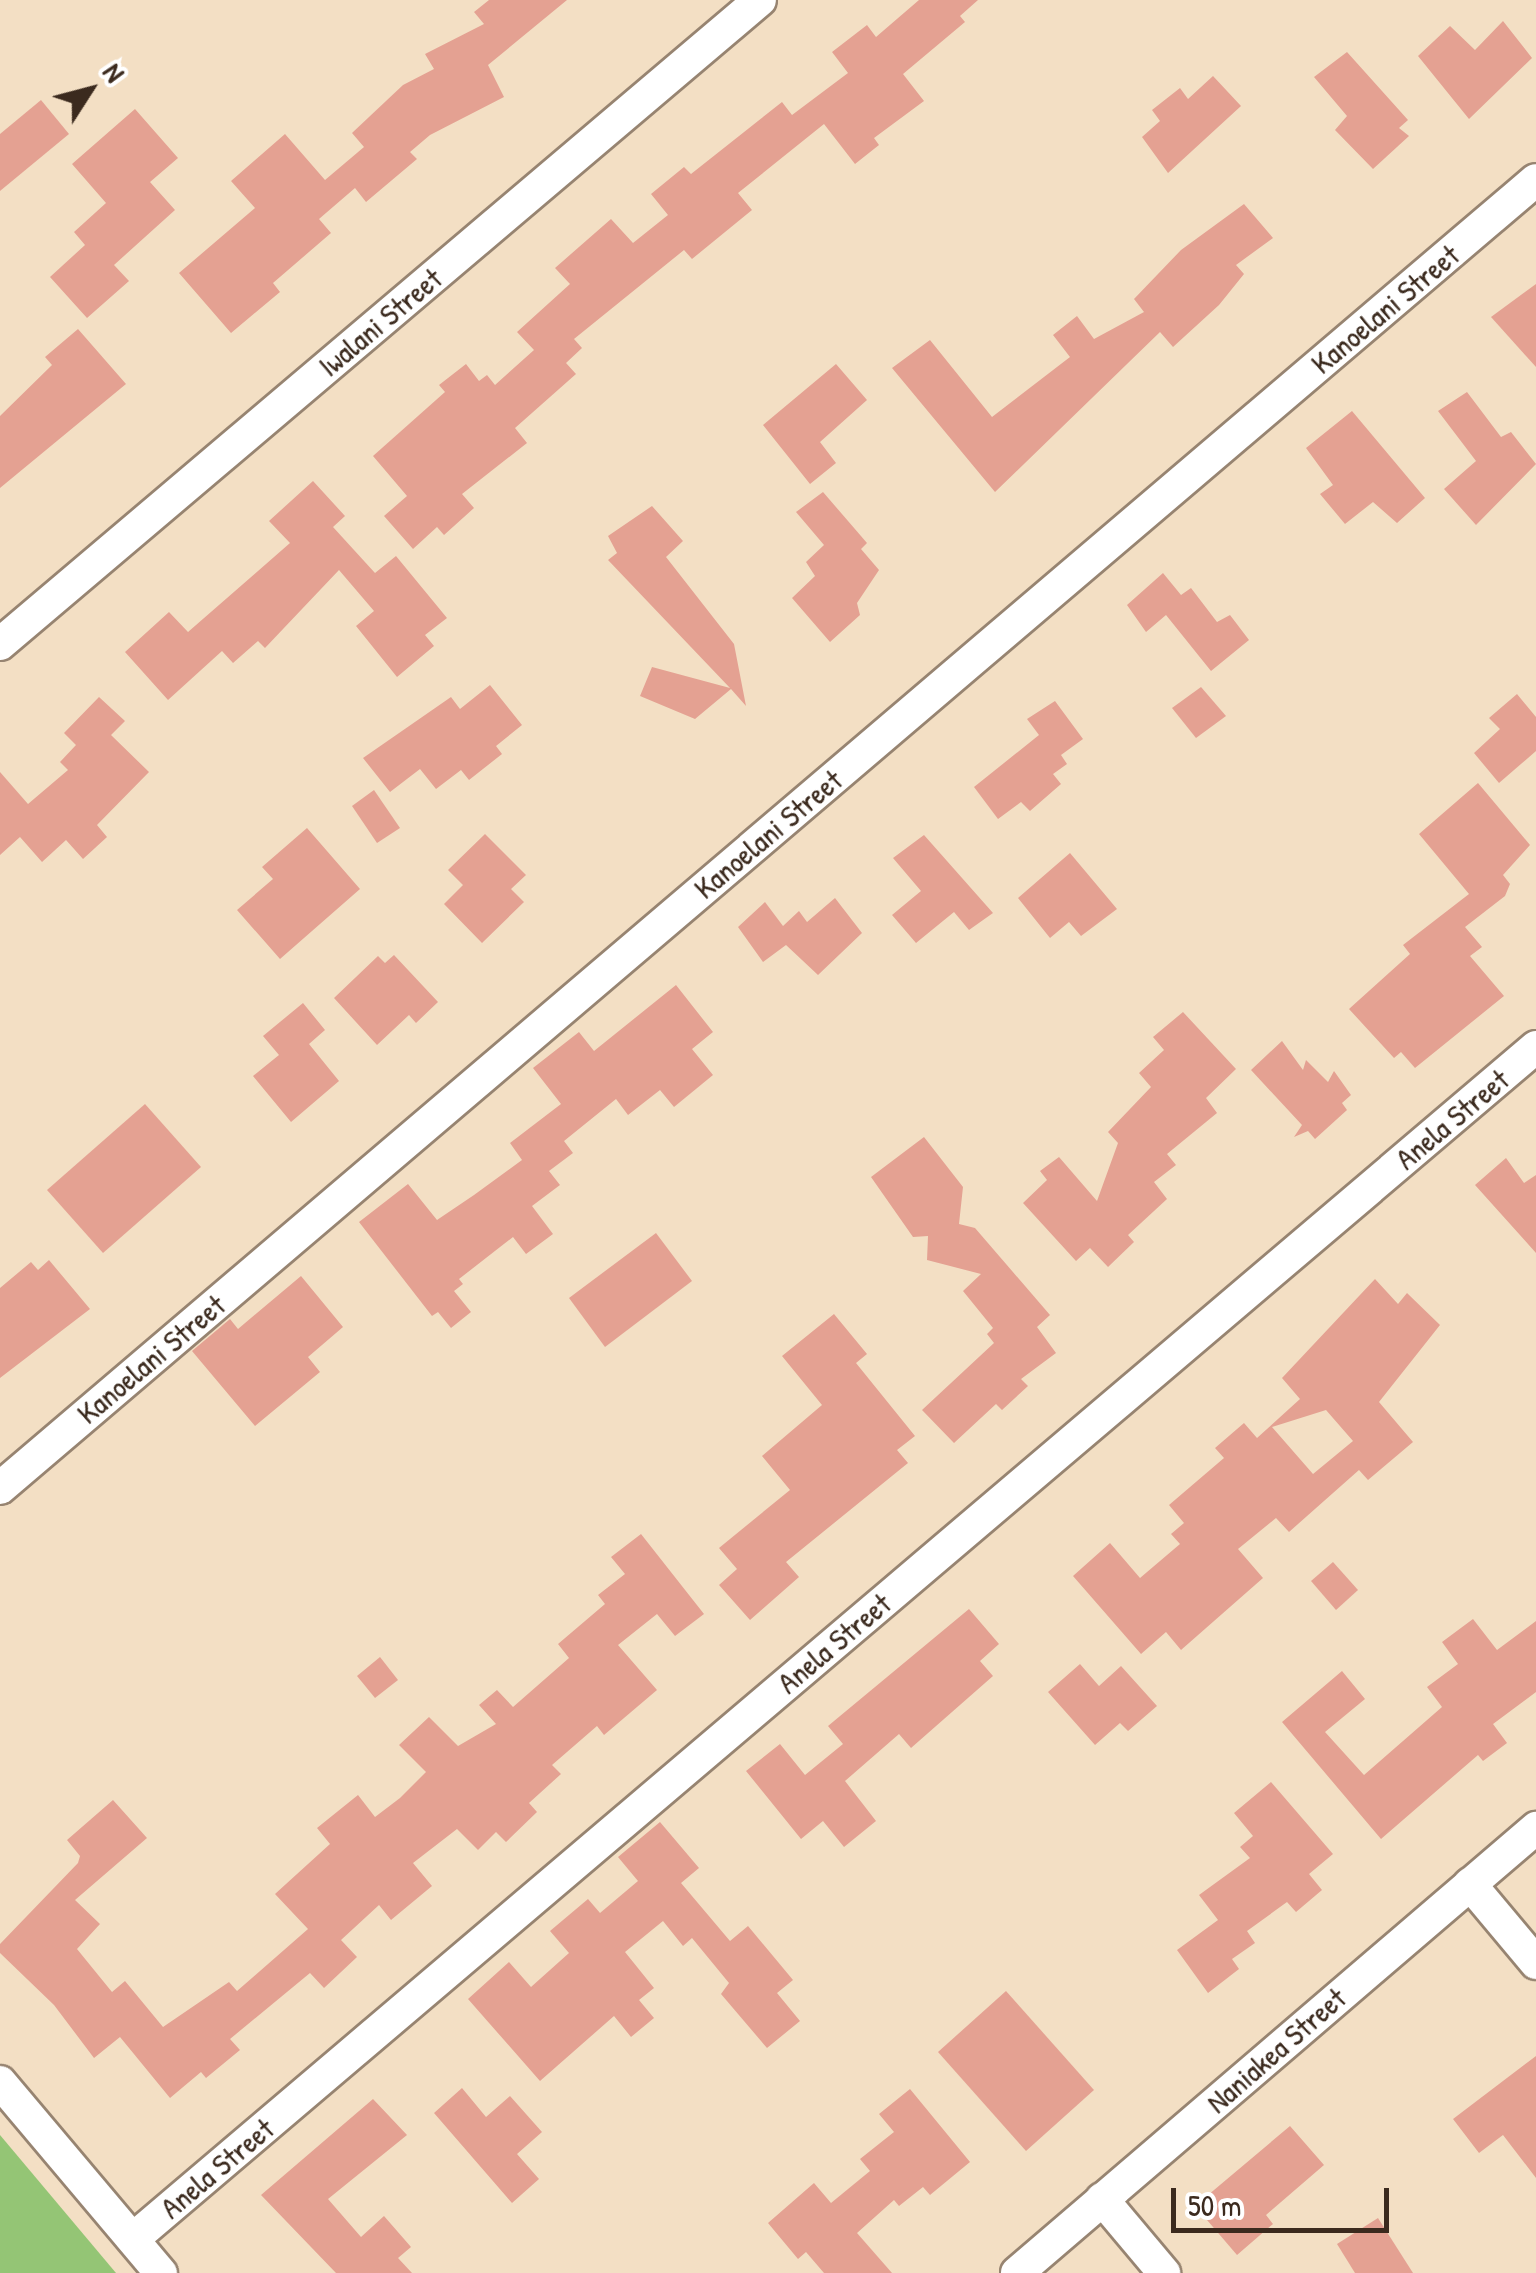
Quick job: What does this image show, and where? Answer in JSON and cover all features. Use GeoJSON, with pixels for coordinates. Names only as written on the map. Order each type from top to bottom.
{"type":"FeatureCollection","features":[{"type":"Feature","properties":{"kind":"street","name":"Iwalani Street"},"geometry":{"type":"LineString","coordinates":[[0,644],[760,0]]}},
{"type":"Feature","properties":{"kind":"street","name":"Kanoelani Street"},"geometry":{"type":"LineString","coordinates":[[0,1488],[1536,180]]}},
{"type":"Feature","properties":{"kind":"street","name":"Anela Street"},"geometry":{"type":"LineString","coordinates":[[133,2239],[1536,1048]]}},
{"type":"Feature","properties":{"kind":"street","name":"Naniakea Street"},"geometry":{"type":"LineString","coordinates":[[1017,2273],[1536,1828]]}},
{"type":"Feature","properties":{"kind":"street"},"geometry":{"type":"LineString","coordinates":[[1470,1884],[1536,1963]]}},
{"type":"Feature","properties":{"kind":"street"},"geometry":{"type":"LineString","coordinates":[[0,2082],[161,2273]]}},
{"type":"Feature","properties":{"kind":"street"},"geometry":{"type":"LineString","coordinates":[[1102,2199],[1164,2273]]}},
{"type":"Feature","properties":{"kind":"green space"},"geometry":{"type":"Polygon","coordinates":[[[0,2135],[116,2273],[0,2273],[0,2135]]]}},
{"type":"Feature","properties":{"kind":"building"},"geometry":{"type":"Polygon","coordinates":[[[489,0],[567,0],[488,65],[504,97],[430,135],[410,152],[417,159],[366,202],[355,188],[319,219],[331,233],[273,283],[280,292],[231,333],[179,273],[255,208],[231,181],[285,134],[325,180],[364,147],[352,133],[403,85],[434,69],[425,54],[484,24],[474,12],[489,0]]]}},
{"type":"Feature","properties":{"kind":"building"},"geometry":{"type":"Polygon","coordinates":[[[919,0],[978,0],[960,16],[965,22],[903,74],[924,101],[874,138],[879,145],[855,164],[824,124],[738,193],[752,210],[692,259],[684,250],[574,339],[582,348],[566,363],[576,374],[515,428],[527,443],[462,494],[474,508],[444,535],[437,527],[413,549],[384,516],[407,496],[373,456],[445,392],[439,385],[466,364],[479,381],[487,375],[495,385],[534,350],[517,332],[570,284],[555,268],[611,219],[633,243],[668,215],[651,194],[684,167],[691,174],[782,102],[792,115],[848,73],[832,52],[867,25],[876,37],[919,0]]]}},
{"type":"Feature","properties":{"kind":"building"},"geometry":{"type":"Polygon","coordinates":[[[1503,21],[1532,58],[1469,119],[1418,56],[1450,26],[1475,50],[1503,21]]]}},
{"type":"Feature","properties":{"kind":"building"},"geometry":{"type":"Polygon","coordinates":[[[1347,52],[1408,120],[1399,128],[1409,136],[1373,169],[1335,130],[1347,116],[1314,77],[1347,52]]]}},
{"type":"Feature","properties":{"kind":"building"},"geometry":{"type":"Polygon","coordinates":[[[1213,76],[1241,106],[1168,173],[1142,137],[1160,121],[1152,110],[1180,88],[1188,99],[1213,76]]]}},
{"type":"Feature","properties":{"kind":"building"},"geometry":{"type":"Polygon","coordinates":[[[41,100],[69,134],[0,191],[0,134],[41,100]]]}},
{"type":"Feature","properties":{"kind":"building"},"geometry":{"type":"Polygon","coordinates":[[[135,109],[178,158],[150,182],[175,210],[114,265],[129,281],[87,318],[50,277],[85,245],[74,232],[106,203],[72,164],[135,109]]]}},
{"type":"Feature","properties":{"kind":"building"},"geometry":{"type":"Polygon","coordinates":[[[1244,204],[1273,238],[1236,265],[1244,274],[1219,305],[1173,347],[1160,332],[995,492],[892,368],[930,340],[992,417],[1070,357],[1053,335],[1077,316],[1094,339],[1144,312],[1134,299],[1181,250],[1244,204]]]}},
{"type":"Feature","properties":{"kind":"building"},"geometry":{"type":"Polygon","coordinates":[[[1536,284],[1536,367],[1491,317],[1536,284]]]}},
{"type":"Feature","properties":{"kind":"building"},"geometry":{"type":"Polygon","coordinates":[[[78,329],[126,384],[0,488],[0,416],[52,365],[45,357],[78,329]]]}},
{"type":"Feature","properties":{"kind":"building"},"geometry":{"type":"Polygon","coordinates":[[[836,364],[867,400],[820,442],[836,463],[810,484],[763,425],[836,364]]]}},
{"type":"Feature","properties":{"kind":"building"},"geometry":{"type":"Polygon","coordinates":[[[1467,392],[1501,437],[1511,432],[1536,464],[1476,525],[1444,489],[1476,461],[1438,411],[1467,392]]]}},
{"type":"Feature","properties":{"kind":"building"},"geometry":{"type":"Polygon","coordinates":[[[1352,411],[1425,498],[1397,523],[1373,502],[1345,524],[1320,494],[1333,485],[1306,448],[1352,411]]]}},
{"type":"Feature","properties":{"kind":"building"},"geometry":{"type":"Polygon","coordinates":[[[313,481],[345,516],[333,527],[375,573],[396,556],[447,618],[425,635],[434,646],[397,677],[356,626],[374,611],[339,570],[265,648],[258,641],[233,663],[222,651],[168,700],[125,652],[169,612],[188,632],[290,543],[269,521],[313,481]]]}},
{"type":"Feature","properties":{"kind":"building"},"geometry":{"type":"Polygon","coordinates":[[[823,492],[867,543],[861,549],[879,570],[857,603],[860,615],[830,642],[792,598],[815,576],[806,562],[824,545],[796,512],[823,492]]]}},
{"type":"Feature","properties":{"kind":"building"},"geometry":{"type":"Polygon","coordinates":[[[652,506],[683,541],[666,557],[734,644],[746,706],[731,689],[695,719],[640,696],[652,667],[730,688],[608,560],[617,553],[608,536],[652,506]]]}},
{"type":"Feature","properties":{"kind":"building"},"geometry":{"type":"Polygon","coordinates":[[[1163,573],[1181,595],[1191,588],[1217,622],[1230,615],[1249,640],[1211,671],[1166,615],[1146,632],[1127,605],[1163,573]]]}},
{"type":"Feature","properties":{"kind":"building"},"geometry":{"type":"Polygon","coordinates":[[[490,685],[522,725],[496,746],[502,754],[469,780],[461,770],[436,789],[420,769],[390,792],[363,758],[451,697],[460,709],[490,685]]]}},
{"type":"Feature","properties":{"kind":"building"},"geometry":{"type":"Polygon","coordinates":[[[1201,687],[1226,716],[1196,738],[1172,708],[1201,687]]]}},
{"type":"Feature","properties":{"kind":"building"},"geometry":{"type":"Polygon","coordinates":[[[1517,694],[1536,717],[1536,751],[1499,783],[1474,753],[1500,729],[1489,718],[1517,694]]]}},
{"type":"Feature","properties":{"kind":"building"},"geometry":{"type":"Polygon","coordinates":[[[99,697],[125,721],[111,735],[149,772],[97,825],[107,837],[83,859],[66,840],[42,862],[20,837],[0,855],[0,772],[28,804],[68,770],[60,762],[76,745],[64,733],[99,697]]]}},
{"type":"Feature","properties":{"kind":"building"},"geometry":{"type":"Polygon","coordinates":[[[1055,701],[1083,739],[1061,755],[1067,764],[1053,774],[1061,784],[1030,811],[1021,802],[998,819],[974,787],[1039,735],[1027,719],[1055,701]]]}},
{"type":"Feature","properties":{"kind":"building"},"geometry":{"type":"Polygon","coordinates":[[[1478,783],[1530,845],[1503,875],[1510,884],[1505,896],[1465,927],[1482,947],[1470,956],[1504,996],[1415,1068],[1401,1052],[1394,1058],[1349,1009],[1410,954],[1403,945],[1469,894],[1419,834],[1478,783]]]}},
{"type":"Feature","properties":{"kind":"building"},"geometry":{"type":"Polygon","coordinates":[[[374,790],[400,828],[377,843],[352,806],[374,790]]]}},
{"type":"Feature","properties":{"kind":"building"},"geometry":{"type":"Polygon","coordinates":[[[307,828],[360,889],[280,959],[237,910],[273,879],[262,867],[307,828]]]}},
{"type":"Feature","properties":{"kind":"building"},"geometry":{"type":"Polygon","coordinates":[[[485,834],[526,875],[511,889],[524,902],[482,943],[444,904],[463,885],[448,870],[485,834]]]}},
{"type":"Feature","properties":{"kind":"building"},"geometry":{"type":"Polygon","coordinates":[[[924,835],[993,913],[969,930],[954,912],[916,943],[892,915],[921,891],[893,858],[924,835]]]}},
{"type":"Feature","properties":{"kind":"building"},"geometry":{"type":"Polygon","coordinates":[[[1070,853],[1117,909],[1081,936],[1069,922],[1050,938],[1018,898],[1070,853]]]}},
{"type":"Feature","properties":{"kind":"building"},"geometry":{"type":"Polygon","coordinates":[[[835,898],[862,933],[818,975],[786,945],[763,962],[738,927],[765,902],[783,926],[799,911],[807,922],[835,898]]]}},
{"type":"Feature","properties":{"kind":"building"},"geometry":{"type":"Polygon","coordinates":[[[394,955],[438,1002],[416,1023],[409,1015],[377,1045],[334,998],[378,956],[385,963],[394,955]]]}},
{"type":"Feature","properties":{"kind":"building"},"geometry":{"type":"Polygon","coordinates":[[[676,985],[713,1032],[692,1049],[713,1075],[674,1107],[660,1090],[628,1115],[616,1099],[564,1141],[573,1153],[549,1171],[560,1185],[532,1206],[553,1234],[526,1254],[513,1237],[459,1279],[463,1284],[454,1291],[471,1312],[451,1328],[438,1312],[432,1316],[359,1222],[408,1184],[437,1220],[522,1160],[510,1143],[561,1104],[533,1068],[579,1032],[594,1051],[676,985]]]}},
{"type":"Feature","properties":{"kind":"building"},"geometry":{"type":"Polygon","coordinates":[[[303,1003],[325,1030],[309,1044],[339,1081],[291,1122],[253,1076],[279,1055],[263,1036],[303,1003]]]}},
{"type":"Feature","properties":{"kind":"building"},"geometry":{"type":"Polygon","coordinates":[[[1183,1012],[1236,1069],[1206,1098],[1217,1113],[1167,1154],[1176,1165],[1154,1182],[1167,1199],[1128,1235],[1134,1242],[1108,1267],[1090,1248],[1076,1261],[1023,1203],[1047,1180],[1040,1171],[1059,1157],[1097,1201],[1118,1143],[1108,1132],[1151,1087],[1139,1073],[1164,1050],[1153,1037],[1183,1012]]]}},
{"type":"Feature","properties":{"kind":"building"},"geometry":{"type":"Polygon","coordinates":[[[1282,1041],[1303,1070],[1306,1060],[1328,1082],[1334,1071],[1351,1095],[1342,1103],[1347,1110],[1315,1139],[1308,1131],[1294,1137],[1302,1125],[1251,1070],[1282,1041]]]}},
{"type":"Feature","properties":{"kind":"building"},"geometry":{"type":"Polygon","coordinates":[[[145,1104],[201,1167],[103,1253],[47,1190],[145,1104]]]}},
{"type":"Feature","properties":{"kind":"building"},"geometry":{"type":"Polygon","coordinates":[[[924,1137],[963,1187],[959,1224],[975,1228],[1050,1315],[1037,1327],[1056,1353],[1021,1379],[1028,1386],[1002,1410],[996,1404],[954,1443],[922,1410],[994,1343],[987,1334],[993,1328],[963,1291],[981,1274],[927,1260],[928,1236],[913,1237],[871,1177],[924,1137]]]}},
{"type":"Feature","properties":{"kind":"building"},"geometry":{"type":"Polygon","coordinates":[[[1506,1158],[1524,1183],[1536,1175],[1536,1253],[1475,1185],[1506,1158]]]}},
{"type":"Feature","properties":{"kind":"building"},"geometry":{"type":"Polygon","coordinates":[[[656,1233],[692,1281],[605,1347],[569,1298],[656,1233]]]}},
{"type":"Feature","properties":{"kind":"building"},"geometry":{"type":"Polygon","coordinates":[[[49,1260],[90,1309],[0,1378],[0,1288],[31,1262],[38,1270],[49,1260]]]}},
{"type":"Feature","properties":{"kind":"building"},"geometry":{"type":"Polygon","coordinates":[[[301,1276],[343,1327],[308,1357],[320,1372],[255,1426],[192,1351],[230,1319],[238,1329],[301,1276]]]}},
{"type":"Feature","properties":{"kind":"building"},"geometry":{"type":"Polygon","coordinates":[[[1375,1279],[1398,1304],[1407,1293],[1440,1325],[1379,1402],[1413,1442],[1368,1480],[1359,1470],[1289,1532],[1276,1518],[1238,1549],[1263,1578],[1181,1650],[1166,1632],[1141,1654],[1073,1576],[1110,1543],[1140,1578],[1180,1544],[1171,1534],[1184,1523],[1169,1505],[1224,1458],[1215,1448],[1244,1423],[1257,1438],[1300,1399],[1282,1378],[1375,1279]],[[1326,1410],[1272,1427],[1313,1474],[1353,1441],[1326,1410]]]}},
{"type":"Feature","properties":{"kind":"building"},"geometry":{"type":"Polygon","coordinates":[[[834,1314],[867,1354],[856,1363],[915,1436],[897,1450],[908,1463],[786,1562],[799,1577],[750,1620],[719,1585],[737,1569],[719,1548],[790,1490],[762,1456],[822,1405],[782,1356],[834,1314]]]}},
{"type":"Feature","properties":{"kind":"building"},"geometry":{"type":"Polygon","coordinates":[[[641,1534],[704,1614],[675,1636],[657,1614],[618,1645],[657,1690],[604,1735],[597,1726],[552,1765],[561,1774],[529,1803],[537,1812],[506,1842],[496,1832],[478,1850],[457,1829],[413,1863],[432,1886],[391,1920],[379,1905],[341,1940],[357,1957],[324,1988],[310,1973],[230,2039],[240,2050],[206,2078],[201,2072],[170,2098],[120,2037],[94,2058],[54,2005],[0,1953],[0,1944],[78,1863],[80,1856],[67,1840],[113,1800],[147,1838],[75,1900],[100,1924],[77,1949],[112,1992],[125,1981],[163,2027],[229,1982],[237,1991],[308,1929],[275,1894],[330,1844],[317,1828],[358,1795],[375,1817],[400,1798],[426,1772],[399,1745],[429,1717],[458,1746],[496,1724],[479,1705],[497,1690],[513,1707],[569,1658],[558,1644],[605,1604],[598,1595],[625,1574],[611,1557],[641,1534]]]}},
{"type":"Feature","properties":{"kind":"building"},"geometry":{"type":"Polygon","coordinates":[[[1333,1562],[1358,1590],[1336,1610],[1311,1581],[1333,1562]]]}},
{"type":"Feature","properties":{"kind":"building"},"geometry":{"type":"Polygon","coordinates":[[[969,1609],[999,1644],[980,1661],[993,1676],[911,1748],[899,1734],[845,1781],[876,1821],[844,1847],[823,1821],[801,1839],[746,1771],[780,1744],[805,1775],[843,1744],[828,1726],[969,1609]]]}},
{"type":"Feature","properties":{"kind":"building"},"geometry":{"type":"Polygon","coordinates":[[[1473,1619],[1497,1650],[1536,1621],[1536,1692],[1493,1724],[1507,1743],[1483,1761],[1478,1755],[1381,1839],[1282,1722],[1342,1671],[1365,1699],[1325,1732],[1364,1775],[1442,1707],[1427,1687],[1458,1664],[1442,1642],[1473,1619]]]}},
{"type":"Feature","properties":{"kind":"building"},"geometry":{"type":"Polygon","coordinates":[[[380,1657],[398,1680],[375,1698],[357,1676],[380,1657]]]}},
{"type":"Feature","properties":{"kind":"building"},"geometry":{"type":"Polygon","coordinates":[[[1080,1664],[1099,1686],[1121,1666],[1157,1706],[1128,1731],[1120,1723],[1095,1745],[1048,1692],[1080,1664]]]}},
{"type":"Feature","properties":{"kind":"building"},"geometry":{"type":"Polygon","coordinates":[[[1271,1782],[1333,1854],[1309,1874],[1322,1890],[1296,1912],[1287,1902],[1247,1931],[1255,1943],[1232,1959],[1239,1969],[1208,1993],[1177,1950],[1218,1920],[1199,1895],[1250,1858],[1240,1847],[1253,1836],[1234,1813],[1271,1782]]]}},
{"type":"Feature","properties":{"kind":"building"},"geometry":{"type":"Polygon","coordinates":[[[660,1822],[699,1868],[681,1883],[730,1941],[748,1926],[793,1980],[777,1993],[800,2021],[767,2048],[721,1994],[729,1983],[692,1938],[683,1946],[663,1921],[625,1952],[654,1988],[639,2000],[654,2018],[631,2037],[614,2016],[540,2081],[468,1999],[509,1962],[531,1987],[569,1953],[550,1931],[588,1899],[600,1913],[638,1881],[618,1857],[660,1822]]]}},
{"type":"Feature","properties":{"kind":"building"},"geometry":{"type":"Polygon","coordinates":[[[1006,1991],[1094,2090],[1026,2151],[938,2052],[1006,1991]]]}},
{"type":"Feature","properties":{"kind":"building"},"geometry":{"type":"Polygon","coordinates":[[[1536,2056],[1536,2178],[1503,2135],[1479,2153],[1453,2119],[1536,2056]]]}},
{"type":"Feature","properties":{"kind":"building"},"geometry":{"type":"Polygon","coordinates":[[[462,2088],[486,2117],[510,2096],[542,2132],[517,2154],[539,2179],[512,2203],[434,2113],[462,2088]]]}},
{"type":"Feature","properties":{"kind":"building"},"geometry":{"type":"Polygon","coordinates":[[[910,2089],[970,2162],[930,2195],[923,2187],[899,2206],[894,2200],[857,2233],[892,2273],[824,2273],[806,2252],[798,2259],[768,2223],[814,2183],[831,2203],[870,2171],[860,2159],[894,2132],[879,2114],[910,2089]]]}},
{"type":"Feature","properties":{"kind":"building"},"geometry":{"type":"Polygon","coordinates":[[[373,2099],[407,2135],[328,2199],[361,2237],[384,2216],[411,2247],[398,2258],[412,2273],[336,2273],[261,2195],[373,2099]]]}},
{"type":"Feature","properties":{"kind":"building"},"geometry":{"type":"Polygon","coordinates":[[[1290,2126],[1324,2165],[1266,2215],[1273,2224],[1237,2255],[1195,2206],[1290,2126]]]}},
{"type":"Feature","properties":{"kind":"building"},"geometry":{"type":"Polygon","coordinates":[[[1378,2218],[1413,2273],[1355,2273],[1337,2244],[1378,2218]]]}}]}
